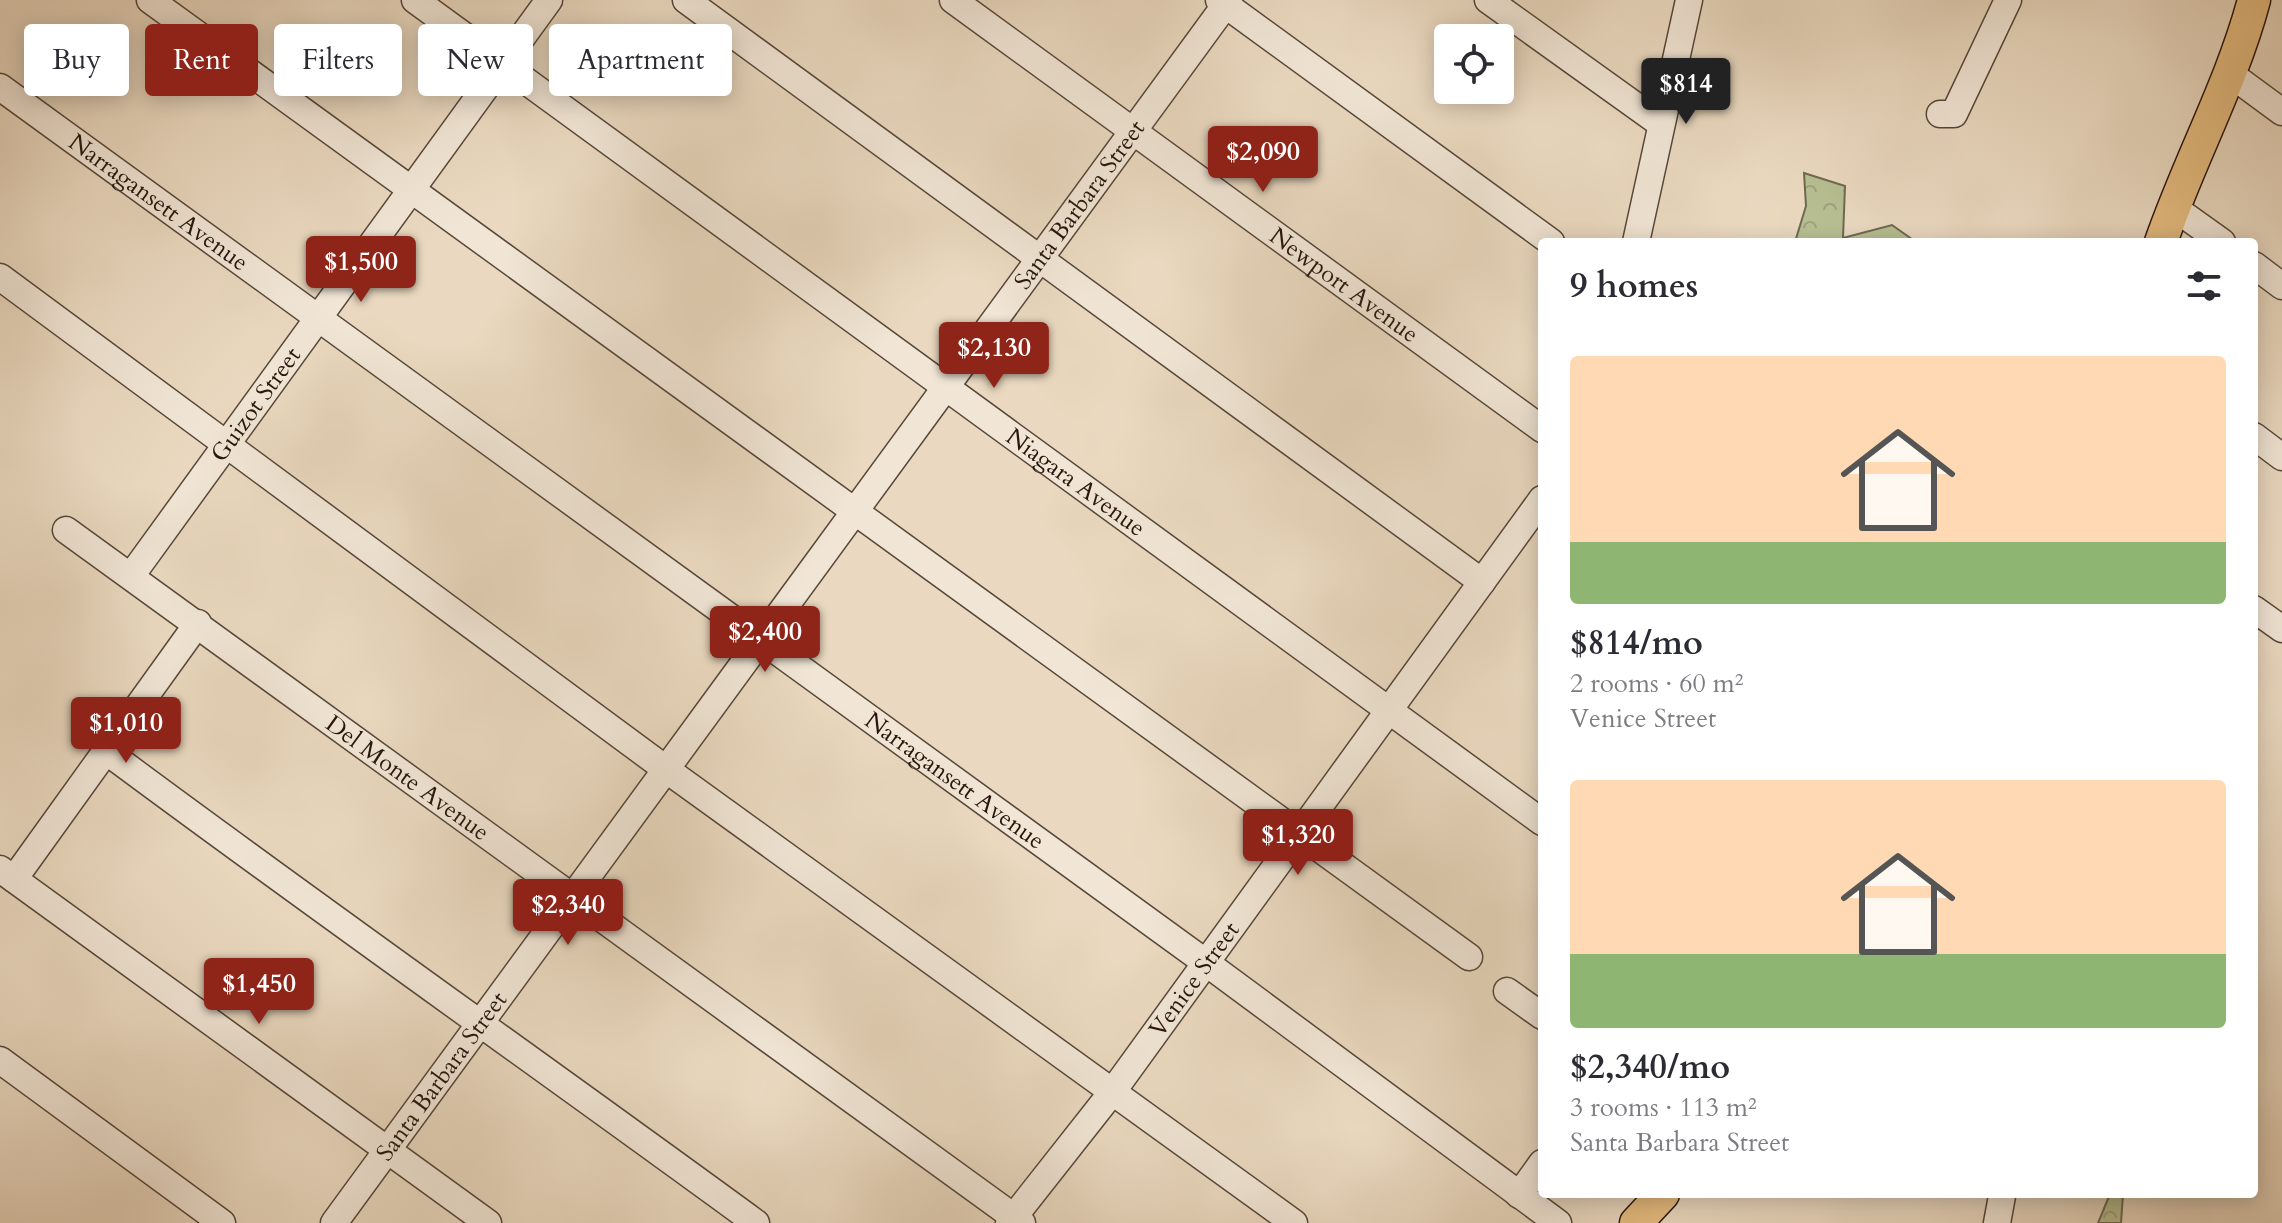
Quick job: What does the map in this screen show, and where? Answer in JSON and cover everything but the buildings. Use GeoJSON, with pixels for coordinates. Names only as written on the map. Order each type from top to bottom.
{"type":"FeatureCollection","features":[{"type":"Feature","properties":{"kind":"main road"},"geometry":{"type":"LineString","coordinates":[[2162,238],[2229,73],[2254,0]]}},
{"type":"Feature","properties":{"kind":"main road"},"geometry":{"type":"LineString","coordinates":[[1636,1223],[1659,1198]]}},
{"type":"Feature","properties":{"kind":"street"},"geometry":{"type":"LineString","coordinates":[[150,0],[1469,957]]}},
{"type":"Feature","properties":{"kind":"street","name":"Niagara Avenue"},"geometry":{"type":"LineString","coordinates":[[415,0],[447,24]]}},
{"type":"Feature","properties":{"kind":"street","name":"Guizot Street"},"geometry":{"type":"LineString","coordinates":[[532,24],[549,0]]}},
{"type":"Feature","properties":{"kind":"street"},"geometry":{"type":"LineString","coordinates":[[686,0],[1482,582]]}},
{"type":"Feature","properties":{"kind":"street","name":"Newport Avenue"},"geometry":{"type":"LineString","coordinates":[[953,0],[1538,426]]}},
{"type":"Feature","properties":{"kind":"street"},"geometry":{"type":"LineString","coordinates":[[1488,0],[1661,124]]}},
{"type":"Feature","properties":{"kind":"street"},"geometry":{"type":"LineString","coordinates":[[1637,238],[1689,0]]}},
{"type":"Feature","properties":{"kind":"street"},"geometry":{"type":"LineString","coordinates":[[1940,114],[1954,114],[2008,0]]}},
{"type":"Feature","properties":{"kind":"street"},"geometry":{"type":"LineString","coordinates":[[1224,1],[1546,238]]}},
{"type":"Feature","properties":{"kind":"street","name":"Santa Barbara Street"},"geometry":{"type":"LineString","coordinates":[[334,1223],[855,514],[1224,1]]}},
{"type":"Feature","properties":{"kind":"street"},"geometry":{"type":"LineString","coordinates":[[2229,73],[2282,112]]}},
{"type":"Feature","properties":{"kind":"street","name":"Narragansett Avenue"},"geometry":{"type":"LineString","coordinates":[[0,87],[1205,962],[1558,1223]]}},
{"type":"Feature","properties":{"kind":"street","name":"Niagara Avenue"},"geometry":{"type":"LineString","coordinates":[[533,87],[947,385],[1538,819]]}},
{"type":"Feature","properties":{"kind":"street","name":"Guizot Street"},"geometry":{"type":"LineString","coordinates":[[131,576],[481,96]]}},
{"type":"Feature","properties":{"kind":"street"},"geometry":{"type":"LineString","coordinates":[[2173,207],[2216,238]]}},
{"type":"Feature","properties":{"kind":"street"},"geometry":{"type":"LineString","coordinates":[[2258,268],[2282,286]]}},
{"type":"Feature","properties":{"kind":"street"},"geometry":{"type":"LineString","coordinates":[[0,277],[667,770],[1294,1223]]}},
{"type":"Feature","properties":{"kind":"street"},"geometry":{"type":"LineString","coordinates":[[2258,439],[2282,457]]}},
{"type":"Feature","properties":{"kind":"street","name":"Venice Street"},"geometry":{"type":"LineString","coordinates":[[1015,1221],[1113,1091],[1538,505]]}},
{"type":"Feature","properties":{"kind":"street","name":"Del Monte Avenue"},"geometry":{"type":"LineString","coordinates":[[66,530],[198,623],[1015,1221]]}},
{"type":"Feature","properties":{"kind":"street"},"geometry":{"type":"LineString","coordinates":[[2258,612],[2282,629]]}},
{"type":"Feature","properties":{"kind":"street"},"geometry":{"type":"LineString","coordinates":[[198,623],[106,751],[7,874],[488,1223]]}},
{"type":"Feature","properties":{"kind":"street"},"geometry":{"type":"LineString","coordinates":[[106,751],[308,901],[481,1022],[756,1223]]}},
{"type":"Feature","properties":{"kind":"street"},"geometry":{"type":"LineString","coordinates":[[1507,991],[1538,1013]]}},
{"type":"Feature","properties":{"kind":"street"},"geometry":{"type":"LineString","coordinates":[[0,1060],[222,1223]]}},
{"type":"Feature","properties":{"kind":"street"},"geometry":{"type":"LineString","coordinates":[[1519,1195],[1538,1169]]}},
{"type":"Feature","properties":{"kind":"street"},"geometry":{"type":"LineString","coordinates":[[1997,1223],[2002,1198]]}},
{"type":"Feature","properties":{"kind":"green space"},"geometry":{"type":"Polygon","coordinates":[[[1804,173],[1845,186],[1843,238],[1796,238],[1806,206],[1804,173]]]}},
{"type":"Feature","properties":{"kind":"green space"},"geometry":{"type":"Polygon","coordinates":[[[1892,225],[1910,238],[1843,238],[1892,225]]]}},
{"type":"Feature","properties":{"kind":"green space"},"geometry":{"type":"Polygon","coordinates":[[[2108,1198],[2123,1198],[2121,1223],[2098,1223],[2108,1198]]]}}]}
